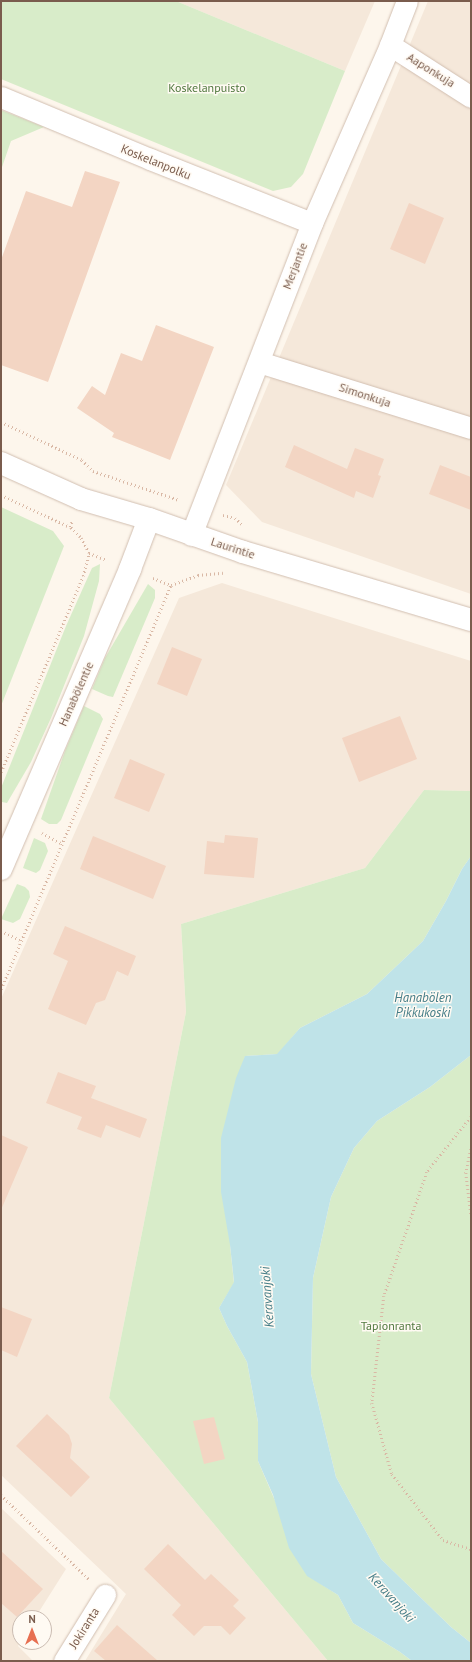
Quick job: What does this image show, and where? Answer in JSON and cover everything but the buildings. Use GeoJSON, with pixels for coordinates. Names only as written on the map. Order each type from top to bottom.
{"type":"FeatureCollection","features":[{"type":"Feature","properties":{"kind":"street","name":"Merjantie"},"geometry":{"type":"LineString","coordinates":[[191,535],[312,224],[390,45],[407,1]]}},
{"type":"Feature","properties":{"kind":"street","name":"Aaponkuja"},"geometry":{"type":"LineString","coordinates":[[390,45],[471,97]]}},
{"type":"Feature","properties":{"kind":"street","name":"Koskelanpolku"},"geometry":{"type":"LineString","coordinates":[[1,97],[150,160],[312,224]]}},
{"type":"Feature","properties":{"kind":"street","name":"Simonkuja"},"geometry":{"type":"LineString","coordinates":[[259,362],[471,428]]}},
{"type":"Feature","properties":{"kind":"street","name":"Laurintie"},"geometry":{"type":"LineString","coordinates":[[1,463],[82,499],[149,519],[242,552],[471,620]]}},
{"type":"Feature","properties":{"kind":"street","name":"Hanabölentie"},"geometry":{"type":"LineString","coordinates":[[1,869],[130,569],[149,519]]}},
{"type":"Feature","properties":{"kind":"street","name":"Jokiranta"},"geometry":{"type":"LineString","coordinates":[[64,1661],[105,1595]]}},
{"type":"Feature","properties":{"kind":"path"},"geometry":{"type":"LineString","coordinates":[[1,422],[82,460],[93,471],[70,527]]}},
{"type":"Feature","properties":{"kind":"path"},"geometry":{"type":"LineString","coordinates":[[1,495],[70,527],[80,537],[89,553],[83,576],[1,772]]}},
{"type":"Feature","properties":{"kind":"path"},"geometry":{"type":"LineString","coordinates":[[1,989],[20,940],[171,585],[198,575],[235,572],[242,552]]}},
{"type":"Feature","properties":{"kind":"path"},"geometry":{"type":"LineString","coordinates":[[1,931],[20,940]]}},
{"type":"Feature","properties":{"kind":"path"},"geometry":{"type":"LineString","coordinates":[[471,1117],[426,1172],[384,1296],[372,1403],[392,1474],[443,1540],[471,1549]]}},
{"type":"Feature","properties":{"kind":"path"},"geometry":{"type":"LineString","coordinates":[[471,1148],[466,1173],[471,1214]]}},
{"type":"Feature","properties":{"kind":"path"},"geometry":{"type":"LineString","coordinates":[[1,1495],[105,1595]]}},
{"type":"Feature","properties":{"kind":"shaded area"},"geometry":{"type":"Polygon","coordinates":[[[176,1],[375,1],[345,71],[176,1]]]}},
{"type":"Feature","properties":{"kind":"shaded area"},"geometry":{"type":"Polygon","coordinates":[[[428,1],[471,1],[471,594],[262,522],[226,485],[428,1]]]}},
{"type":"Feature","properties":{"kind":"shaded area"},"geometry":{"type":"Polygon","coordinates":[[[222,583],[471,661],[471,791],[424,790],[365,868],[181,924],[186,1012],[109,1398],[328,1661],[85,1661],[126,1594],[1,1475],[1,999],[179,598],[222,583]]]}},
{"type":"Feature","properties":{"kind":"shaded area"},"geometry":{"type":"Polygon","coordinates":[[[1,1508],[66,1569],[40,1610],[12,1610],[12,1650],[22,1650],[33,1661],[1,1661],[1,1508]]]}},
{"type":"Feature","properties":{"kind":"green space","name":"Koskelanpuisto"},"geometry":{"type":"Polygon","coordinates":[[[1,1],[176,1],[345,71],[303,174],[291,187],[273,191],[1,79],[1,1]]]}},
{"type":"Feature","properties":{"kind":"green space"},"geometry":{"type":"Polygon","coordinates":[[[1,110],[44,127],[11,141],[1,170],[1,110]]]}},
{"type":"Feature","properties":{"kind":"green space"},"geometry":{"type":"Polygon","coordinates":[[[1,507],[53,531],[64,546],[1,706],[1,507]]]}},
{"type":"Feature","properties":{"kind":"green space"},"geometry":{"type":"Polygon","coordinates":[[[100,564],[99,581],[84,636],[51,718],[31,762],[7,803],[2,802],[1,788],[66,626],[92,568],[100,564]]]}},
{"type":"Feature","properties":{"kind":"green space"},"geometry":{"type":"Polygon","coordinates":[[[148,584],[155,590],[155,598],[113,697],[92,689],[105,658],[148,584]]]}},
{"type":"Feature","properties":{"kind":"green space"},"geometry":{"type":"Polygon","coordinates":[[[84,706],[100,714],[103,719],[61,820],[57,824],[49,824],[41,819],[65,751],[84,706]]]}},
{"type":"Feature","properties":{"kind":"green space"},"geometry":{"type":"Polygon","coordinates":[[[424,790],[471,791],[471,856],[462,869],[423,941],[367,994],[300,1028],[278,1054],[245,1056],[230,1245],[234,1283],[219,1308],[247,1362],[258,1422],[258,1461],[307,1575],[338,1595],[353,1623],[412,1661],[328,1661],[109,1398],[186,1012],[181,924],[365,868],[424,790]]]}},
{"type":"Feature","properties":{"kind":"green space"},"geometry":{"type":"Polygon","coordinates":[[[34,838],[45,843],[48,851],[40,870],[36,873],[23,868],[34,838]]]}},
{"type":"Feature","properties":{"kind":"green space"},"geometry":{"type":"Polygon","coordinates":[[[17,884],[25,887],[29,891],[30,897],[20,919],[13,923],[1,919],[17,884]]]}},
{"type":"Feature","properties":{"kind":"green space","name":"Tapionranta"},"geometry":{"type":"Polygon","coordinates":[[[471,1055],[471,1643],[451,1627],[381,1559],[336,1477],[311,1374],[313,1278],[331,1197],[354,1148],[377,1121],[430,1087],[471,1055]]]}},
{"type":"Feature","properties":{"kind":"water"},"geometry":{"type":"Polygon","coordinates":[[[471,856],[471,1055],[430,1087],[377,1121],[354,1148],[331,1197],[313,1278],[311,1374],[336,1477],[381,1559],[451,1627],[471,1643],[471,1661],[412,1661],[353,1623],[338,1595],[307,1576],[289,1548],[273,1495],[258,1461],[258,1422],[247,1362],[219,1308],[234,1282],[230,1245],[221,1192],[221,1138],[236,1078],[245,1056],[277,1054],[300,1028],[367,994],[423,941],[462,869],[471,856]]]}},
{"type":"Feature","properties":{"kind":"water label","name":"Hanabölen Pikkukoski"},"geometry":{"type":"Point","coordinates":[423,1006]}},
{"type":"Feature","properties":{"kind":"water label","name":"Keravanjoki"},"geometry":{"type":"Point","coordinates":[268,1297]}},
{"type":"Feature","properties":{"kind":"water label","name":"Keravanjoki"},"geometry":{"type":"Point","coordinates":[391,1598]}}]}
